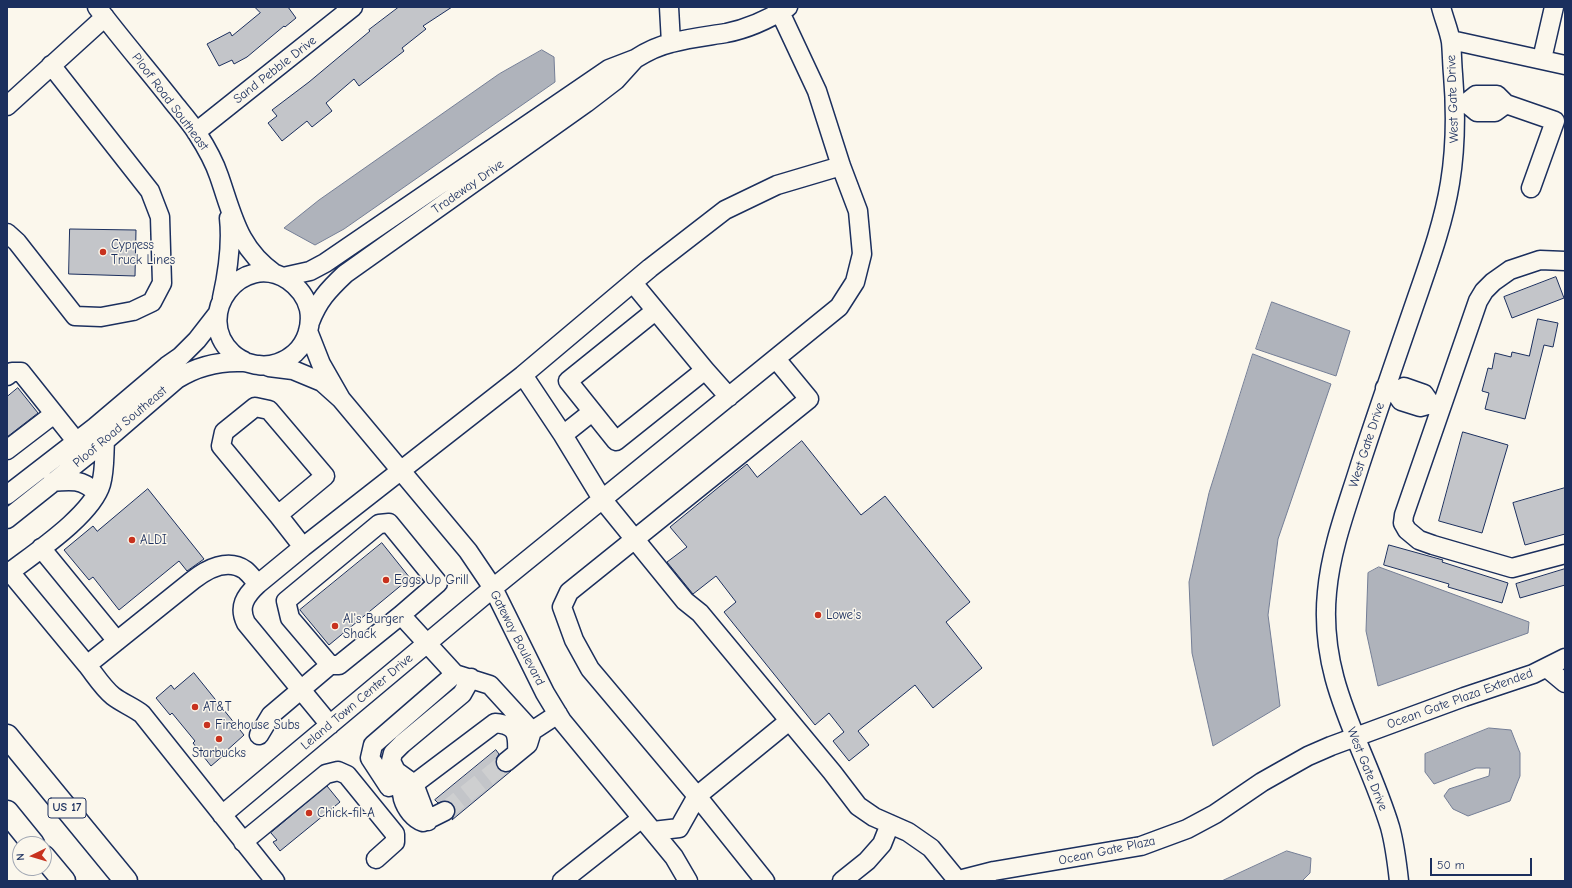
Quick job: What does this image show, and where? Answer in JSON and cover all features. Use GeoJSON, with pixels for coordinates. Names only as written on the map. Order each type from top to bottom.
{"type":"FeatureCollection","features":[{"type":"Feature","properties":{"kind":"highway","name":"US 17"},"geometry":{"type":"LineString","coordinates":[[7,736],[126,881]]}},
{"type":"Feature","properties":{"kind":"highway"},"geometry":{"type":"LineString","coordinates":[[7,741],[26,760]]}},
{"type":"Feature","properties":{"kind":"highway"},"geometry":{"type":"LineString","coordinates":[[7,812],[26,836]]}},
{"type":"Feature","properties":{"kind":"highway"},"geometry":{"type":"LineString","coordinates":[[53,868],[69,881]]}},
{"type":"Feature","properties":{"kind":"street","name":"Sand Pebble Drive"},"geometry":{"type":"LineString","coordinates":[[196,132],[352,7]]}},
{"type":"Feature","properties":{"kind":"street"},"geometry":{"type":"LineString","coordinates":[[669,7],[671,43]]}},
{"type":"Feature","properties":{"kind":"street","name":"West Gate Drive"},"geometry":{"type":"LineString","coordinates":[[1399,881],[1396,854],[1390,829],[1354,737],[1334,680],[1328,651],[1326,593],[1330,564],[1338,532],[1390,390],[1432,254],[1450,185],[1460,103],[1451,40],[1441,7]]}},
{"type":"Feature","properties":{"kind":"street"},"geometry":{"type":"LineString","coordinates":[[1542,59],[1554,7]]}},
{"type":"Feature","properties":{"kind":"street","name":"Tradeway Drive"},"geometry":{"type":"LineString","coordinates":[[279,275],[310,271],[325,263],[608,69],[671,43],[734,31],[764,20],[784,9]]}},
{"type":"Feature","properties":{"kind":"street","name":"Leland Town Center Drive"},"geometry":{"type":"LineString","coordinates":[[222,815],[493,588],[840,306],[855,282],[862,254],[858,211],[841,166],[817,91],[784,9]]}},
{"type":"Feature","properties":{"kind":"street","name":"Ploof Road Southeast"},"geometry":{"type":"LineString","coordinates":[[101,12],[196,132],[211,156],[238,233],[259,261],[279,275]]}},
{"type":"Feature","properties":{"kind":"street"},"geometry":{"type":"LineString","coordinates":[[7,106],[51,65],[101,12]]}},
{"type":"Feature","properties":{"kind":"street"},"geometry":{"type":"LineString","coordinates":[[1451,40],[1565,65]]}},
{"type":"Feature","properties":{"kind":"street","name":"Tradeway Drive"},"geometry":{"type":"LineString","coordinates":[[309,327],[316,307],[327,290],[345,274],[586,103],[616,80],[635,58]]}},
{"type":"Feature","properties":{"kind":"street"},"geometry":{"type":"LineString","coordinates":[[7,233],[17,242],[75,316],[101,317],[133,311],[152,302],[162,283],[160,217],[150,191],[51,65]]}},
{"type":"Feature","properties":{"kind":"street"},"geometry":{"type":"LineString","coordinates":[[1460,103],[1477,112],[1495,112],[1506,104],[1560,123],[1531,188]]}},
{"type":"Feature","properties":{"kind":"street"},"geometry":{"type":"LineString","coordinates":[[330,725],[246,623],[243,617],[242,609],[244,601],[250,592],[302,547],[523,375],[632,283],[725,210],[777,185],[841,166]]}},
{"type":"Feature","properties":{"kind":"street","name":"Ploof Road Southeast"},"geometry":{"type":"LineString","coordinates":[[7,495],[95,427],[180,356],[196,340],[220,306],[228,268],[231,234],[228,205]]}},
{"type":"Feature","properties":{"kind":"street"},"geometry":{"type":"LineString","coordinates":[[1565,261],[1540,260],[1510,270],[1501,275],[1484,291],[1478,301],[1436,406],[1404,515],[1403,523],[1407,530],[1420,540],[1512,568],[1565,554]]}},
{"type":"Feature","properties":{"kind":"street"},"geometry":{"type":"LineString","coordinates":[[259,273],[279,275],[294,284],[303,295],[308,308],[309,327],[321,364],[340,399],[322,382],[293,370],[251,363],[232,353],[223,342],[218,328],[220,306],[231,285],[244,277],[259,273]]}},
{"type":"Feature","properties":{"kind":"street"},"geometry":{"type":"LineString","coordinates":[[632,283],[729,397]]}},
{"type":"Feature","properties":{"kind":"street"},"geometry":{"type":"LineString","coordinates":[[655,310],[568,381],[616,441],[705,370]]}},
{"type":"Feature","properties":{"kind":"street"},"geometry":{"type":"LineString","coordinates":[[251,363],[271,365],[284,361],[294,354],[303,344],[309,327]]}},
{"type":"Feature","properties":{"kind":"street"},"geometry":{"type":"LineString","coordinates":[[765,881],[697,796],[590,669],[574,640],[562,607],[569,592],[809,398],[776,359]]}},
{"type":"Feature","properties":{"kind":"street","name":"Ploof Road Southeast"},"geometry":{"type":"LineString","coordinates":[[7,519],[105,441],[177,379],[188,372],[207,366],[251,363]]}},
{"type":"Feature","properties":{"kind":"street"},"geometry":{"type":"LineString","coordinates":[[7,376],[12,372],[21,372],[76,441]]}},
{"type":"Feature","properties":{"kind":"street"},"geometry":{"type":"LineString","coordinates":[[523,375],[563,435],[602,499],[635,538],[685,602],[700,614],[790,721],[858,806],[874,817],[908,832],[932,848],[957,881]]}},
{"type":"Feature","properties":{"kind":"street"},"geometry":{"type":"LineString","coordinates":[[1390,390],[1400,401],[1420,407],[1436,406]]}},
{"type":"Feature","properties":{"kind":"street","name":"Gateway Boulevard"},"geometry":{"type":"LineString","coordinates":[[340,399],[468,551],[493,588],[545,693],[558,714],[674,857],[688,881]]}},
{"type":"Feature","properties":{"kind":"street"},"geometry":{"type":"LineString","coordinates":[[278,515],[324,476],[269,410],[255,407],[224,432],[221,446],[278,515],[302,547]]}},
{"type":"Feature","properties":{"kind":"street"},"geometry":{"type":"LineString","coordinates":[[563,435],[592,412]]}},
{"type":"Feature","properties":{"kind":"street"},"geometry":{"type":"LineString","coordinates":[[7,450],[54,414]]}},
{"type":"Feature","properties":{"kind":"street"},"geometry":{"type":"LineString","coordinates":[[105,441],[101,484],[84,513],[10,572],[112,695],[122,702],[134,707],[142,714],[275,881]]}},
{"type":"Feature","properties":{"kind":"street"},"geometry":{"type":"LineString","coordinates":[[52,482],[76,481],[89,485],[97,493]]}},
{"type":"Feature","properties":{"kind":"street"},"geometry":{"type":"LineString","coordinates":[[259,735],[271,715],[330,665],[339,665],[438,583],[389,523],[379,524],[286,601],[290,618],[330,665]]}},
{"type":"Feature","properties":{"kind":"street"},"geometry":{"type":"LineString","coordinates":[[329,527],[349,549]]}},
{"type":"Feature","properties":{"kind":"street"},"geometry":{"type":"LineString","coordinates":[[41,548],[117,641]]}},
{"type":"Feature","properties":{"kind":"street"},"geometry":{"type":"LineString","coordinates":[[87,665],[193,580],[210,569],[229,565],[237,566],[245,571],[258,584]]}},
{"type":"Feature","properties":{"kind":"street"},"geometry":{"type":"LineString","coordinates":[[401,615],[427,644],[463,676],[490,685],[532,731]]}},
{"type":"Feature","properties":{"kind":"street","name":"Ocean Gate Plaza Extended"},"geometry":{"type":"LineString","coordinates":[[1354,737],[1547,668],[1565,658]]}},
{"type":"Feature","properties":{"kind":"street"},"geometry":{"type":"LineString","coordinates":[[1547,668],[1565,683]]}},
{"type":"Feature","properties":{"kind":"street"},"geometry":{"type":"LineString","coordinates":[[396,786],[396,770],[391,761],[393,753],[462,694],[463,676]]}},
{"type":"Feature","properties":{"kind":"street"},"geometry":{"type":"LineString","coordinates":[[445,812],[428,821],[423,822],[416,819],[396,786],[370,758],[373,745],[463,676]]}},
{"type":"Feature","properties":{"kind":"street"},"geometry":{"type":"LineString","coordinates":[[396,786],[496,723],[507,724],[516,732],[518,740],[511,757],[528,744],[532,731],[558,714]]}},
{"type":"Feature","properties":{"kind":"street"},"geometry":{"type":"LineString","coordinates":[[562,881],[647,824],[679,828],[697,796],[790,721]]}},
{"type":"Feature","properties":{"kind":"street","name":"Ocean Gate Plaza"},"geometry":{"type":"LineString","coordinates":[[957,881],[994,871],[1134,848],[1163,839],[1187,829],[1215,814],[1262,782],[1296,762],[1354,737]]}},
{"type":"Feature","properties":{"kind":"street"},"geometry":{"type":"LineString","coordinates":[[243,842],[326,774],[338,771],[347,775],[395,834],[395,842],[376,859]]}},
{"type":"Feature","properties":{"kind":"street"},"geometry":{"type":"LineString","coordinates":[[842,881],[867,861],[882,844],[890,824]]}},
{"type":"Feature","properties":{"kind":"shaded area"},"geometry":{"type":"Polygon","coordinates":[[[542,50],[554,57],[555,82],[344,229],[315,245],[284,228],[319,200],[499,74],[542,50]]]}},
{"type":"Feature","properties":{"kind":"shaded area"},"geometry":{"type":"Polygon","coordinates":[[[1272,302],[1350,331],[1336,376],[1256,349],[1272,302]]]}},
{"type":"Feature","properties":{"kind":"shaded area"},"geometry":{"type":"Polygon","coordinates":[[[1253,354],[1331,384],[1278,539],[1268,615],[1280,706],[1213,746],[1192,653],[1189,582],[1209,493],[1253,354]]]}},
{"type":"Feature","properties":{"kind":"shaded area"},"geometry":{"type":"Polygon","coordinates":[[[1379,567],[1529,622],[1528,633],[1378,686],[1366,631],[1368,573],[1379,567]]]}},
{"type":"Feature","properties":{"kind":"shaded area"},"geometry":{"type":"Polygon","coordinates":[[[1489,728],[1511,730],[1520,753],[1520,776],[1510,801],[1468,816],[1453,809],[1444,796],[1449,789],[1489,776],[1490,768],[1476,768],[1434,784],[1425,772],[1425,754],[1489,728]]]}},
{"type":"Feature","properties":{"kind":"shaded area"},"geometry":{"type":"Polygon","coordinates":[[[1287,851],[1311,858],[1310,873],[1302,881],[1222,881],[1287,851]]]}},
{"type":"Feature","properties":{"kind":"building"},"geometry":{"type":"Polygon","coordinates":[[[255,7],[288,7],[296,18],[285,27],[284,26],[247,57],[234,64],[232,60],[219,66],[207,44],[230,32],[232,36],[260,13],[255,7]]]}},
{"type":"Feature","properties":{"kind":"building"},"geometry":{"type":"Polygon","coordinates":[[[399,7],[452,7],[423,26],[426,29],[402,48],[404,51],[359,86],[354,79],[326,103],[332,111],[312,127],[307,121],[282,141],[268,123],[277,116],[272,110],[309,82],[370,31],[369,30],[399,7]]]}},
{"type":"Feature","properties":{"kind":"building","name":"Cypress Truck Lines"},"geometry":{"type":"Polygon","coordinates":[[[70,229],[136,230],[135,276],[69,274],[70,229]]]}},
{"type":"Feature","properties":{"kind":"building"},"geometry":{"type":"Polygon","coordinates":[[[1556,277],[1564,298],[1512,318],[1504,297],[1556,277]]]}},
{"type":"Feature","properties":{"kind":"building"},"geometry":{"type":"Polygon","coordinates":[[[1538,319],[1558,323],[1553,347],[1544,345],[1525,419],[1485,409],[1489,393],[1482,391],[1488,368],[1492,369],[1495,353],[1511,357],[1512,352],[1529,356],[1538,319]]]}},
{"type":"Feature","properties":{"kind":"building"},"geometry":{"type":"Polygon","coordinates":[[[18,388],[38,413],[7,437],[7,397],[18,388]]]}},
{"type":"Feature","properties":{"kind":"building"},"geometry":{"type":"Polygon","coordinates":[[[1463,432],[1508,445],[1482,533],[1439,521],[1463,432]]]}},
{"type":"Feature","properties":{"kind":"building"},"geometry":{"type":"Polygon","coordinates":[[[802,441],[861,515],[885,496],[970,602],[946,622],[982,668],[933,708],[915,685],[858,731],[869,745],[849,761],[833,741],[844,732],[829,713],[815,725],[724,612],[736,602],[716,576],[693,594],[667,562],[687,547],[670,527],[747,464],[757,477],[802,441]]]}},
{"type":"Feature","properties":{"kind":"building"},"geometry":{"type":"Polygon","coordinates":[[[1565,488],[1565,534],[1525,545],[1513,503],[1565,488]]]}},
{"type":"Feature","properties":{"kind":"building","name":"ALDI"},"geometry":{"type":"Polygon","coordinates":[[[148,489],[204,559],[187,571],[179,561],[119,610],[93,577],[89,580],[64,550],[93,526],[97,531],[148,489]]]}},
{"type":"Feature","properties":{"kind":"building"},"geometry":{"type":"Polygon","coordinates":[[[382,543],[410,578],[329,645],[300,610],[382,543]]]}},
{"type":"Feature","properties":{"kind":"building"},"geometry":{"type":"Polygon","coordinates":[[[1389,545],[1443,560],[1442,562],[1508,583],[1502,603],[1448,587],[1449,584],[1384,565],[1389,545]]]}},
{"type":"Feature","properties":{"kind":"building"},"geometry":{"type":"Polygon","coordinates":[[[1565,569],[1565,585],[1520,598],[1516,584],[1565,569]]]}},
{"type":"Feature","properties":{"kind":"building"},"geometry":{"type":"Polygon","coordinates":[[[194,673],[244,735],[211,766],[193,743],[195,741],[172,713],[170,715],[156,698],[171,685],[174,689],[194,673]]]}},
{"type":"Feature","properties":{"kind":"building"},"geometry":{"type":"Polygon","coordinates":[[[496,750],[499,754],[496,759],[498,768],[503,772],[511,771],[452,820],[455,812],[454,806],[451,802],[446,801],[438,803],[435,800],[496,750]]]}},
{"type":"Feature","properties":{"kind":"building","name":"Chick-fil-A"},"geometry":{"type":"Polygon","coordinates":[[[327,786],[340,802],[280,851],[273,842],[277,840],[271,833],[327,786]]]}},
{"type":"Feature","properties":{"kind":"tunnel"},"geometry":{"type":"LineString","coordinates":[[445,811],[506,762]]}},
{"type":"Feature","properties":{"kind":"place","name":"Cypress Truck Lines"},"geometry":{"type":"Point","coordinates":[103,252]}},
{"type":"Feature","properties":{"kind":"place","name":"ALDI"},"geometry":{"type":"Point","coordinates":[132,540]}},
{"type":"Feature","properties":{"kind":"place","name":"Eggs Up Grill"},"geometry":{"type":"Point","coordinates":[386,580]}},
{"type":"Feature","properties":{"kind":"place","name":"Lowe's"},"geometry":{"type":"Point","coordinates":[818,615]}},
{"type":"Feature","properties":{"kind":"place","name":"Al's Burger Shack"},"geometry":{"type":"Point","coordinates":[335,626]}},
{"type":"Feature","properties":{"kind":"place","name":"AT&T"},"geometry":{"type":"Point","coordinates":[195,707]}},
{"type":"Feature","properties":{"kind":"place","name":"Firehouse Subs"},"geometry":{"type":"Point","coordinates":[207,725]}},
{"type":"Feature","properties":{"kind":"place","name":"Starbucks"},"geometry":{"type":"Point","coordinates":[219,739]}},
{"type":"Feature","properties":{"kind":"place","name":"Chick-fil-A"},"geometry":{"type":"Point","coordinates":[309,813]}}]}
